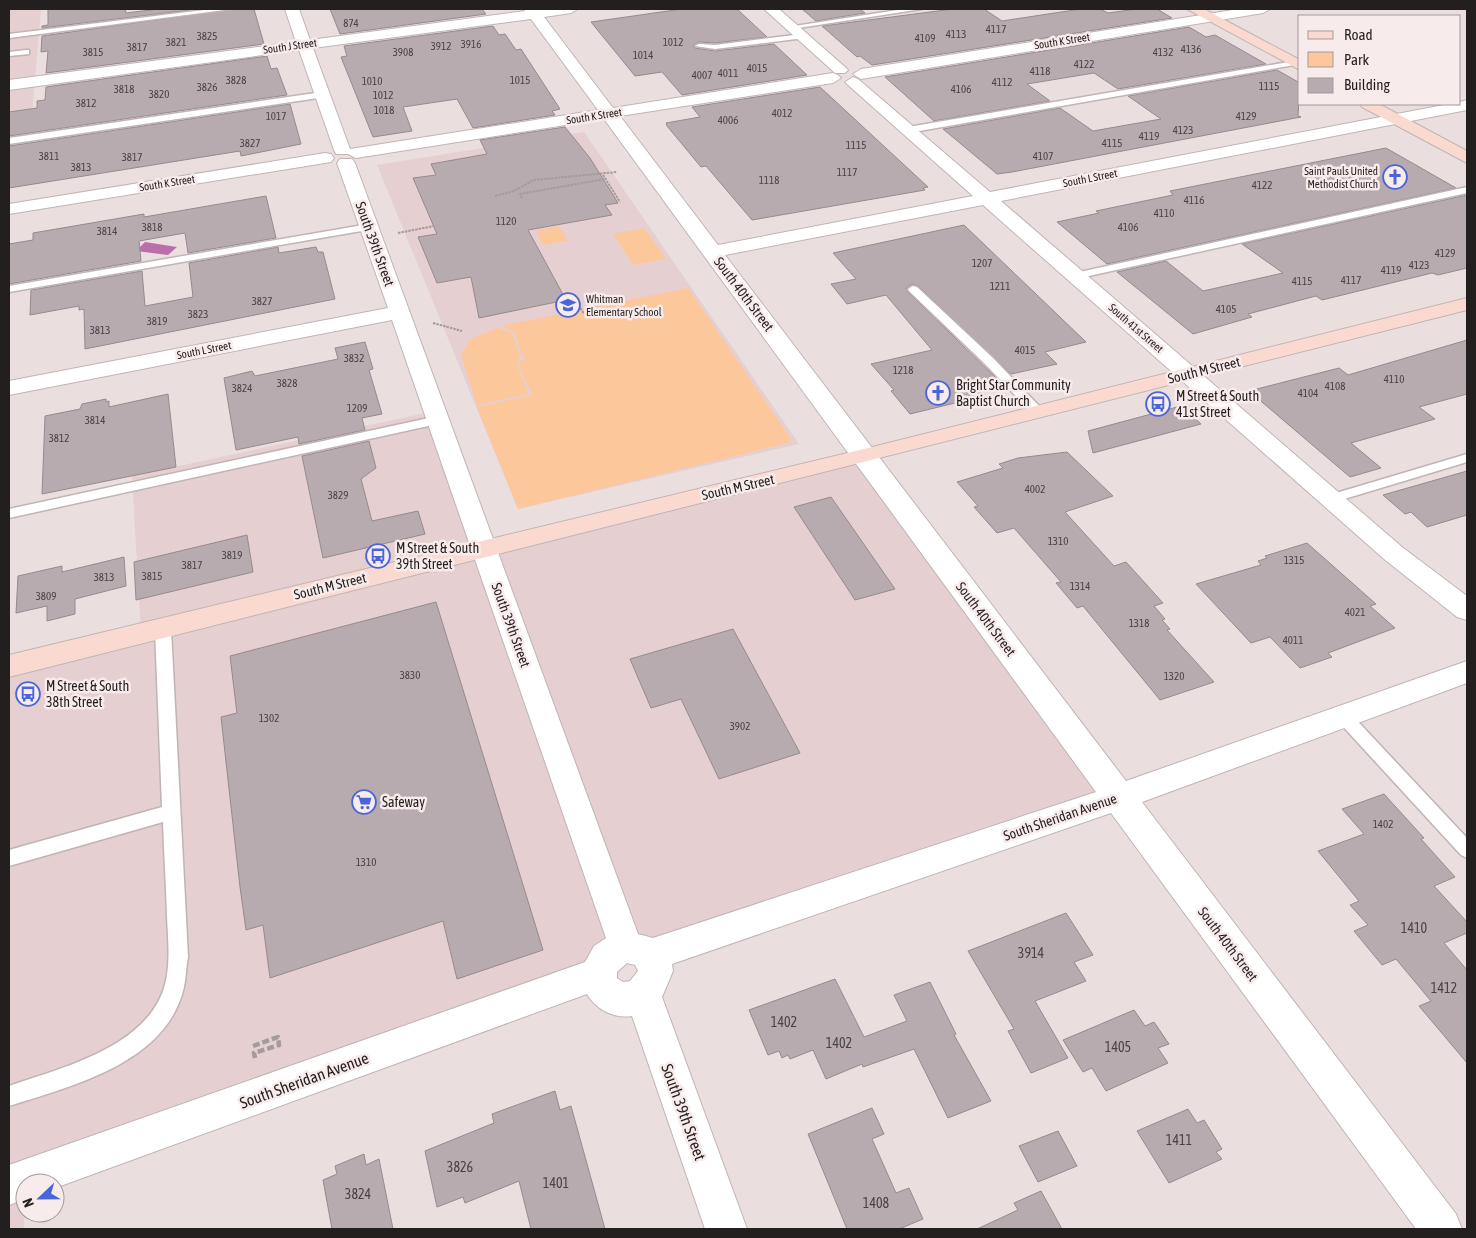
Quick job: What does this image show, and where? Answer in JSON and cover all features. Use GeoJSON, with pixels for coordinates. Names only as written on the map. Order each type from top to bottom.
{"type":"FeatureCollection","features":[{"type":"Feature","properties":{"kind":"street","name":"South 39th Street"},"geometry":{"type":"LineString","coordinates":[[292,9],[342,156],[400,312],[483,548],[638,951]]}},
{"type":"Feature","properties":{"kind":"street","name":"South J Street"},"geometry":{"type":"LineString","coordinates":[[9,85],[532,11],[571,9]]}},
{"type":"Feature","properties":{"kind":"street","name":"South 41st Street"},"geometry":{"type":"LineString","coordinates":[[771,9],[1420,575],[1467,610]]}},
{"type":"Feature","properties":{"kind":"street"},"geometry":{"type":"LineString","coordinates":[[1194,9],[1298,64]]}},
{"type":"Feature","properties":{"kind":"street","name":"South K Street"},"geometry":{"type":"LineString","coordinates":[[9,209],[1263,9]]}},
{"type":"Feature","properties":{"kind":"street","name":"South 40th Street"},"geometry":{"type":"LineString","coordinates":[[532,11],[1441,1229]]}},
{"type":"Feature","properties":{"kind":"street"},"geometry":{"type":"LineString","coordinates":[[1370,105],[1467,158]]}},
{"type":"Feature","properties":{"kind":"street","name":"South L Street"},"geometry":{"type":"LineString","coordinates":[[712,252],[1467,105]]}},
{"type":"Feature","properties":{"kind":"street","name":"South M Street"},"geometry":{"type":"LineString","coordinates":[[9,666],[483,548],[864,456],[1467,304]]}},
{"type":"Feature","properties":{"kind":"street","name":"South L Street"},"geometry":{"type":"LineString","coordinates":[[9,388],[400,312]]}},
{"type":"Feature","properties":{"kind":"street","name":"South Sheridan Avenue"},"geometry":{"type":"LineString","coordinates":[[638,951],[1118,797],[1467,672]]}},
{"type":"Feature","properties":{"kind":"street"},"geometry":{"type":"LineString","coordinates":[[638,951],[654,962],[654,980],[643,994],[626,999],[617,998],[604,989],[598,974],[604,959],[610,953],[638,951]]}},
{"type":"Feature","properties":{"kind":"street","name":"South Sheridan Avenue"},"geometry":{"type":"LineString","coordinates":[[9,1185],[598,974]]}},
{"type":"Feature","properties":{"kind":"street","name":"South 39th Street"},"geometry":{"type":"LineString","coordinates":[[643,994],[726,1229]]}},
{"type":"Feature","properties":{"kind":"lane"},"geometry":{"type":"LineString","coordinates":[[9,36],[228,9]]}},
{"type":"Feature","properties":{"kind":"lane"},"geometry":{"type":"LineString","coordinates":[[699,46],[716,47],[918,9]]}},
{"type":"Feature","properties":{"kind":"lane"},"geometry":{"type":"LineString","coordinates":[[9,55],[26,53]]}},
{"type":"Feature","properties":{"kind":"lane"},"geometry":{"type":"LineString","coordinates":[[908,130],[1298,64]]}},
{"type":"Feature","properties":{"kind":"lane"},"geometry":{"type":"LineString","coordinates":[[9,140],[322,95]]}},
{"type":"Feature","properties":{"kind":"lane"},"geometry":{"type":"LineString","coordinates":[[1076,276],[1467,190]]}},
{"type":"Feature","properties":{"kind":"lane"},"geometry":{"type":"LineString","coordinates":[[9,289],[369,227]]}},
{"type":"Feature","properties":{"kind":"lane"},"geometry":{"type":"LineString","coordinates":[[913,289],[989,361],[1038,412]]}},
{"type":"Feature","properties":{"kind":"lane"},"geometry":{"type":"LineString","coordinates":[[9,514],[438,420]]}},
{"type":"Feature","properties":{"kind":"lane"},"geometry":{"type":"LineString","coordinates":[[1331,498],[1467,458]]}},
{"type":"Feature","properties":{"kind":"lane"},"geometry":{"type":"LineString","coordinates":[[9,1096],[84,1071],[113,1058],[144,1036],[162,1014],[177,981],[178,965],[162,629]]}},
{"type":"Feature","properties":{"kind":"lane"},"geometry":{"type":"LineString","coordinates":[[1343,716],[1467,850]]}},
{"type":"Feature","properties":{"kind":"lane"},"geometry":{"type":"LineString","coordinates":[[9,858],[171,812]]}},
{"type":"Feature","properties":{"kind":"path"},"geometry":{"type":"LineString","coordinates":[[495,196],[514,191],[534,180],[602,175],[617,172]]}},
{"type":"Feature","properties":{"kind":"path"},"geometry":{"type":"LineString","coordinates":[[602,175],[620,202]]}},
{"type":"Feature","properties":{"kind":"path"},"geometry":{"type":"LineString","coordinates":[[522,198],[520,194],[605,180]]}},
{"type":"Feature","properties":{"kind":"path"},"geometry":{"type":"LineString","coordinates":[[547,189],[550,194]]}},
{"type":"Feature","properties":{"kind":"path"},"geometry":{"type":"LineString","coordinates":[[398,233],[434,226]]}},
{"type":"Feature","properties":{"kind":"path"},"geometry":{"type":"LineString","coordinates":[[575,299],[584,314]]}},
{"type":"Feature","properties":{"kind":"path"},"geometry":{"type":"LineString","coordinates":[[433,323],[462,331]]}},
{"type":"Feature","properties":{"kind":"path"},"geometry":{"type":"LineString","coordinates":[[252,1046],[278,1037],[279,1045],[254,1053],[255,1058]]}},
{"type":"Feature","properties":{"kind":"shaded area"},"geometry":{"type":"Polygon","coordinates":[[[9,9],[41,9],[30,137],[9,141],[9,9]]]}},
{"type":"Feature","properties":{"kind":"shaded area","name":"Whitman Elementary School"},"geometry":{"type":"Polygon","coordinates":[[[584,132],[799,444],[518,509],[377,165],[584,132]]]}},
{"type":"Feature","properties":{"kind":"shaded area"},"geometry":{"type":"Polygon","coordinates":[[[145,242],[177,247],[168,255],[136,251],[145,242]]]}},
{"type":"Feature","properties":{"kind":"shaded area"},"geometry":{"type":"Polygon","coordinates":[[[435,411],[483,547],[864,456],[1119,797],[650,955],[42,1173],[15,1173],[15,1223],[24,1223],[24,1229],[9,1229],[9,666],[141,634],[132,476],[435,411]]]}},
{"type":"Feature","properties":{"kind":"green space"},"geometry":{"type":"Polygon","coordinates":[[[559,226],[568,241],[543,245],[536,231],[559,226]]]}},
{"type":"Feature","properties":{"kind":"green space"},"geometry":{"type":"Polygon","coordinates":[[[644,228],[666,259],[633,265],[613,234],[644,228]]]}},
{"type":"Feature","properties":{"kind":"green space"},"geometry":{"type":"Polygon","coordinates":[[[688,288],[791,439],[788,443],[518,509],[477,407],[532,395],[519,367],[521,361],[526,358],[521,354],[515,333],[501,326],[688,288]]]}},
{"type":"Feature","properties":{"kind":"green space"},"geometry":{"type":"Polygon","coordinates":[[[497,328],[512,333],[520,357],[517,366],[529,394],[477,405],[461,355],[470,339],[497,328]]]}},
{"type":"Feature","properties":{"kind":"building"},"geometry":{"type":"Polygon","coordinates":[[[48,9],[125,9],[126,13],[159,9],[199,9],[42,28],[42,26],[48,25],[48,9]]]}},
{"type":"Feature","properties":{"kind":"building"},"geometry":{"type":"Polygon","coordinates":[[[234,9],[254,9],[264,44],[46,73],[48,51],[41,52],[42,36],[234,9]]]}},
{"type":"Feature","properties":{"kind":"building"},"geometry":{"type":"Polygon","coordinates":[[[330,9],[482,9],[486,14],[340,34],[330,9]]]}},
{"type":"Feature","properties":{"kind":"building"},"geometry":{"type":"Polygon","coordinates":[[[682,9],[737,9],[767,37],[715,43],[699,42],[693,46],[695,48],[715,51],[774,44],[807,75],[682,95],[662,72],[635,76],[591,22],[682,9]]]}},
{"type":"Feature","properties":{"kind":"building"},"geometry":{"type":"Polygon","coordinates":[[[802,9],[860,9],[865,13],[816,21],[802,9]]]}},
{"type":"Feature","properties":{"kind":"building"},"geometry":{"type":"Polygon","coordinates":[[[953,9],[984,9],[1002,21],[1081,9],[1100,9],[1108,13],[1137,9],[1157,9],[1172,18],[872,65],[860,56],[857,57],[822,26],[953,9]]]}},
{"type":"Feature","properties":{"kind":"building"},"geometry":{"type":"Polygon","coordinates":[[[493,26],[499,35],[505,34],[516,50],[521,49],[560,109],[552,111],[555,115],[473,128],[457,99],[403,107],[412,131],[373,137],[341,57],[347,56],[344,46],[493,26]]]}},
{"type":"Feature","properties":{"kind":"building"},"geometry":{"type":"Polygon","coordinates":[[[1189,27],[1206,37],[1215,35],[1266,64],[1118,89],[1094,73],[1027,84],[1050,101],[934,121],[885,77],[1189,27]]]}},
{"type":"Feature","properties":{"kind":"building"},"geometry":{"type":"Polygon","coordinates":[[[267,56],[271,69],[277,68],[287,95],[9,136],[9,112],[37,108],[37,101],[45,100],[46,87],[267,56]]]}},
{"type":"Feature","properties":{"kind":"building"},"geometry":{"type":"Polygon","coordinates":[[[1277,70],[1298,82],[1298,116],[1301,117],[997,174],[943,129],[1060,108],[1093,131],[1161,119],[1128,96],[1277,70]]]}},
{"type":"Feature","properties":{"kind":"building"},"geometry":{"type":"Polygon","coordinates":[[[820,87],[928,187],[923,188],[925,190],[752,220],[706,166],[701,167],[666,123],[700,117],[692,107],[820,87]]]}},
{"type":"Feature","properties":{"kind":"building"},"geometry":{"type":"Polygon","coordinates":[[[290,104],[301,144],[241,156],[240,151],[9,188],[9,146],[290,104]]]}},
{"type":"Feature","properties":{"kind":"building"},"geometry":{"type":"Polygon","coordinates":[[[565,127],[590,158],[618,203],[605,205],[612,215],[528,230],[566,300],[479,318],[471,277],[437,283],[418,237],[437,234],[413,178],[436,175],[431,164],[487,154],[480,140],[565,127]]]}},
{"type":"Feature","properties":{"kind":"building"},"geometry":{"type":"Polygon","coordinates":[[[1386,148],[1456,188],[1107,264],[1057,222],[1099,213],[1096,211],[1173,195],[1170,191],[1386,148]]]}},
{"type":"Feature","properties":{"kind":"building"},"geometry":{"type":"Polygon","coordinates":[[[1467,195],[1467,268],[1438,275],[1432,273],[1322,300],[1316,296],[1248,314],[1252,317],[1193,334],[1117,272],[1166,261],[1203,291],[1283,273],[1242,244],[1467,195]]]}},
{"type":"Feature","properties":{"kind":"building"},"geometry":{"type":"Polygon","coordinates":[[[266,196],[276,238],[188,253],[185,233],[139,241],[141,261],[9,284],[9,244],[33,240],[33,233],[144,214],[144,217],[266,196]]]}},
{"type":"Feature","properties":{"kind":"building"},"geometry":{"type":"Polygon","coordinates":[[[964,225],[1086,342],[1045,352],[1057,364],[1011,374],[918,286],[912,284],[906,288],[908,292],[996,378],[973,383],[984,396],[910,414],[891,391],[894,390],[871,364],[932,350],[886,295],[847,304],[831,284],[856,279],[833,253],[964,225]]]}},
{"type":"Feature","properties":{"kind":"building"},"geometry":{"type":"Polygon","coordinates":[[[278,247],[279,253],[316,247],[318,252],[323,252],[335,299],[85,349],[84,309],[79,310],[79,306],[30,315],[31,290],[142,271],[145,306],[193,297],[189,263],[278,247]]]}},
{"type":"Feature","properties":{"kind":"building"},"geometry":{"type":"Polygon","coordinates":[[[1467,340],[1467,394],[1419,407],[1435,419],[1351,443],[1381,468],[1350,477],[1249,391],[1339,368],[1348,375],[1467,340]]]}},
{"type":"Feature","properties":{"kind":"building"},"geometry":{"type":"Polygon","coordinates":[[[365,342],[373,369],[369,370],[382,414],[362,418],[365,430],[299,444],[298,437],[236,450],[224,378],[252,371],[255,376],[338,359],[335,348],[365,342]]]}},
{"type":"Feature","properties":{"kind":"building"},"geometry":{"type":"Polygon","coordinates":[[[168,394],[176,467],[42,494],[45,416],[80,409],[82,404],[106,399],[106,402],[109,401],[109,407],[168,394]]]}},
{"type":"Feature","properties":{"kind":"building"},"geometry":{"type":"Polygon","coordinates":[[[1181,406],[1201,424],[1093,453],[1088,431],[1181,406]]]}},
{"type":"Feature","properties":{"kind":"building"},"geometry":{"type":"Polygon","coordinates":[[[369,441],[376,468],[361,479],[372,521],[418,511],[425,534],[323,558],[302,456],[369,441]]]}},
{"type":"Feature","properties":{"kind":"building"},"geometry":{"type":"Polygon","coordinates":[[[1067,452],[1113,496],[1065,512],[1114,566],[1126,562],[1163,603],[1154,606],[1165,619],[1162,620],[1170,629],[1167,630],[1214,682],[1160,700],[1083,606],[1077,608],[1056,583],[1061,582],[1014,528],[997,533],[974,507],[978,506],[957,482],[1003,468],[999,464],[1018,458],[1067,452]]]}},
{"type":"Feature","properties":{"kind":"building"},"geometry":{"type":"Polygon","coordinates":[[[1467,471],[1467,515],[1427,527],[1411,512],[1405,514],[1383,495],[1467,471]]]}},
{"type":"Feature","properties":{"kind":"building"},"geometry":{"type":"Polygon","coordinates":[[[831,497],[895,589],[855,600],[794,507],[831,497]]]}},
{"type":"Feature","properties":{"kind":"building"},"geometry":{"type":"Polygon","coordinates":[[[247,535],[253,572],[136,600],[134,562],[247,535]]]}},
{"type":"Feature","properties":{"kind":"building"},"geometry":{"type":"Polygon","coordinates":[[[1307,543],[1376,604],[1370,606],[1395,628],[1328,653],[1332,657],[1300,668],[1270,637],[1251,643],[1196,584],[1261,565],[1258,561],[1267,558],[1265,556],[1307,543]]]}},
{"type":"Feature","properties":{"kind":"building"},"geometry":{"type":"Polygon","coordinates":[[[124,557],[126,586],[75,599],[75,614],[47,621],[47,606],[16,613],[18,576],[62,566],[62,572],[124,557]]]}},
{"type":"Feature","properties":{"kind":"building","name":"Safeway"},"geometry":{"type":"Polygon","coordinates":[[[436,602],[543,950],[457,979],[443,921],[270,978],[263,925],[246,930],[240,887],[221,717],[237,713],[230,656],[436,602]]]}},
{"type":"Feature","properties":{"kind":"building"},"geometry":{"type":"Polygon","coordinates":[[[733,629],[800,753],[719,779],[681,699],[651,708],[630,659],[733,629]]]}},
{"type":"Feature","properties":{"kind":"building"},"geometry":{"type":"Polygon","coordinates":[[[1384,794],[1424,838],[1421,839],[1455,877],[1434,886],[1467,922],[1467,933],[1444,943],[1467,970],[1467,1063],[1419,1006],[1431,1001],[1396,959],[1382,965],[1354,931],[1368,925],[1350,905],[1359,901],[1318,851],[1364,834],[1342,809],[1384,794]]]}},
{"type":"Feature","properties":{"kind":"building"},"geometry":{"type":"Polygon","coordinates":[[[1066,913],[1093,955],[1074,962],[1086,981],[1035,1001],[1068,1058],[1031,1073],[1008,1031],[1014,1029],[968,951],[1066,913]]]}},
{"type":"Feature","properties":{"kind":"building"},"geometry":{"type":"Polygon","coordinates":[[[835,979],[864,1037],[907,1021],[894,995],[930,982],[956,1034],[954,1035],[991,1101],[948,1118],[914,1049],[863,1067],[862,1064],[826,1079],[813,1050],[790,1059],[788,1055],[782,1058],[779,1051],[768,1055],[749,1010],[835,979]]]}},
{"type":"Feature","properties":{"kind":"building"},"geometry":{"type":"Polygon","coordinates":[[[1134,1010],[1145,1026],[1154,1022],[1169,1044],[1158,1048],[1168,1063],[1106,1091],[1092,1068],[1083,1072],[1063,1040],[1134,1010]]]}},
{"type":"Feature","properties":{"kind":"building"},"geometry":{"type":"Polygon","coordinates":[[[555,1091],[560,1110],[571,1106],[605,1229],[531,1229],[519,1181],[465,1203],[463,1197],[437,1207],[425,1151],[494,1123],[492,1114],[555,1091]]]}},
{"type":"Feature","properties":{"kind":"building"},"geometry":{"type":"Polygon","coordinates":[[[872,1108],[884,1134],[872,1139],[896,1193],[909,1188],[923,1219],[899,1229],[847,1229],[808,1134],[872,1108]]]}},
{"type":"Feature","properties":{"kind":"building"},"geometry":{"type":"Polygon","coordinates":[[[1188,1109],[1197,1123],[1204,1120],[1222,1149],[1216,1152],[1222,1159],[1169,1183],[1137,1131],[1188,1109]]]}},
{"type":"Feature","properties":{"kind":"building"},"geometry":{"type":"Polygon","coordinates":[[[1058,1131],[1077,1166],[1038,1182],[1019,1146],[1058,1131]]]}},
{"type":"Feature","properties":{"kind":"building"},"geometry":{"type":"Polygon","coordinates":[[[364,1154],[366,1165],[379,1159],[393,1229],[332,1229],[323,1180],[337,1174],[335,1166],[364,1154]]]}},
{"type":"Feature","properties":{"kind":"building"},"geometry":{"type":"Polygon","coordinates":[[[1041,1191],[1062,1229],[977,1229],[1018,1210],[1014,1203],[1041,1191]]]}},
{"type":"Feature","properties":{"kind":"place","name":"Saint Pauls United Methodist Church"},"geometry":{"type":"Point","coordinates":[1395,177]}},
{"type":"Feature","properties":{"kind":"place","name":"Whitman Elementary School"},"geometry":{"type":"Point","coordinates":[568,305]}},
{"type":"Feature","properties":{"kind":"place","name":"Bright Star Community Baptist Church"},"geometry":{"type":"Point","coordinates":[938,393]}},
{"type":"Feature","properties":{"kind":"place","name":"M Street & South 41st Street"},"geometry":{"type":"Point","coordinates":[1158,404]}},
{"type":"Feature","properties":{"kind":"place","name":"M Street & South 39th Street"},"geometry":{"type":"Point","coordinates":[378,556]}},
{"type":"Feature","properties":{"kind":"place","name":"M Street & South 38th Street"},"geometry":{"type":"Point","coordinates":[28,694]}},
{"type":"Feature","properties":{"kind":"place","name":"Safeway"},"geometry":{"type":"Point","coordinates":[364,802]}}]}
